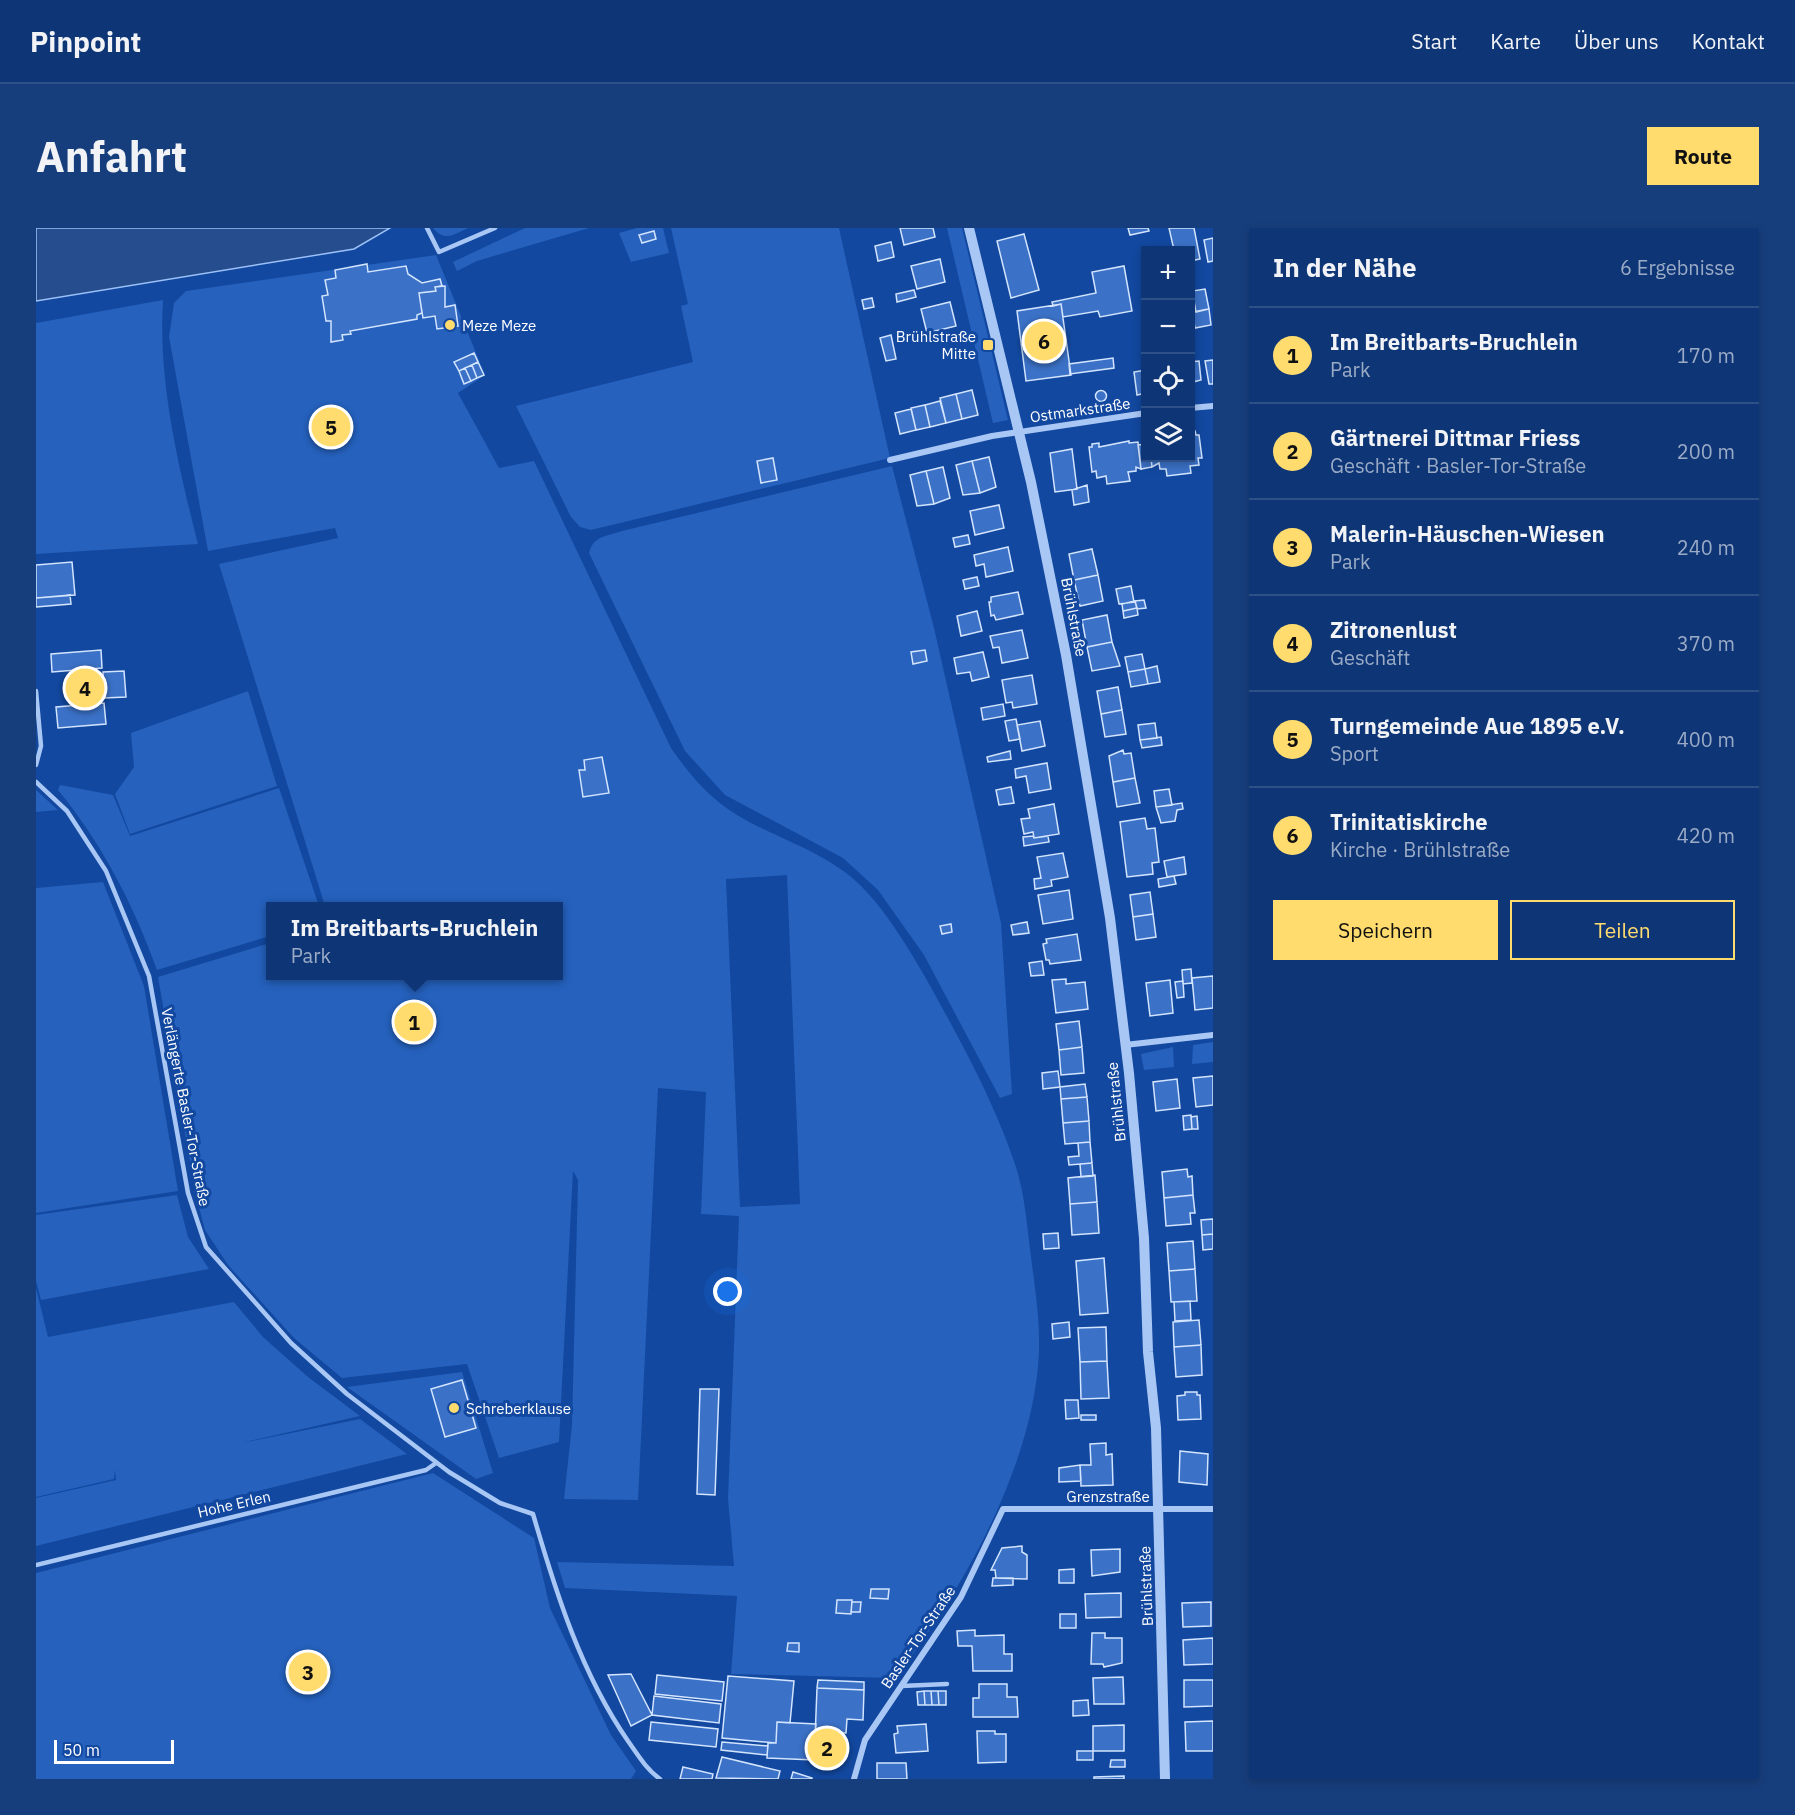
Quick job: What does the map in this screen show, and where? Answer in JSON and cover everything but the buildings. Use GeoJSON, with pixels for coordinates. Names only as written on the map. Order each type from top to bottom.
{"type":"FeatureCollection","features":[{"type":"Feature","properties":{"kind":"street","name":"Brühlstraße"},"geometry":{"type":"LineString","coordinates":[[969,228],[1018,431],[1066,656],[1099,842],[1125,1045],[1144,1239],[1158,1508],[1165,1779]]}},
{"type":"Feature","properties":{"kind":"street"},"geometry":{"type":"LineString","coordinates":[[1195,408],[1213,406]]}},
{"type":"Feature","properties":{"kind":"street","name":"Ostmarkstraße"},"geometry":{"type":"LineString","coordinates":[[1018,431],[1141,414]]}},
{"type":"Feature","properties":{"kind":"street"},"geometry":{"type":"LineString","coordinates":[[890,460],[1018,431]]}},
{"type":"Feature","properties":{"kind":"street"},"geometry":{"type":"LineString","coordinates":[[1125,1045],[1213,1035]]}},
{"type":"Feature","properties":{"kind":"street","name":"Grenzstraße"},"geometry":{"type":"LineString","coordinates":[[1003,1509],[1213,1509]]}},
{"type":"Feature","properties":{"kind":"street","name":"Basler-Tor-Straße"},"geometry":{"type":"LineString","coordinates":[[854,1779],[865,1740],[961,1597],[1003,1509]]}},
{"type":"Feature","properties":{"kind":"lane"},"geometry":{"type":"LineString","coordinates":[[427,228],[440,252],[495,228]]}},
{"type":"Feature","properties":{"kind":"lane"},"geometry":{"type":"LineString","coordinates":[[36,691],[41,746],[36,765]]}},
{"type":"Feature","properties":{"kind":"lane","name":"Verlängerte Basler-Tor-Straße"},"geometry":{"type":"LineString","coordinates":[[36,782],[67,812],[106,870],[149,976],[188,1193],[206,1247],[291,1343],[320,1371],[436,1463],[500,1503],[533,1514],[557,1596],[576,1644],[610,1713],[651,1772],[660,1779]]}},
{"type":"Feature","properties":{"kind":"lane","name":"Hohe Erlen"},"geometry":{"type":"LineString","coordinates":[[36,1566],[426,1470],[436,1463]]}},
{"type":"Feature","properties":{"kind":"lane"},"geometry":{"type":"LineString","coordinates":[[901,1686],[947,1684]]}},
{"type":"Feature","properties":{"kind":"lane"},"geometry":{"type":"LineString","coordinates":[[646,1778],[651,1772]]}},
{"type":"Feature","properties":{"kind":"shaded area"},"geometry":{"type":"Polygon","coordinates":[[[36,228],[390,228],[354,249],[36,301],[36,228]]]}},
{"type":"Feature","properties":{"kind":"shaded area"},"geometry":{"type":"Polygon","coordinates":[[[433,228],[468,228],[445,236],[433,228]]]}},
{"type":"Feature","properties":{"kind":"shaded area"},"geometry":{"type":"Polygon","coordinates":[[[525,228],[589,228],[477,261],[457,271],[453,262],[525,228]]]}},
{"type":"Feature","properties":{"kind":"shaded area"},"geometry":{"type":"Polygon","coordinates":[[[637,228],[663,228],[669,253],[631,262],[619,233],[637,228]]]}},
{"type":"Feature","properties":{"kind":"shaded area"},"geometry":{"type":"Polygon","coordinates":[[[671,228],[839,228],[890,458],[591,530],[580,527],[571,517],[516,406],[693,362],[681,306],[688,304],[671,228]]]}},
{"type":"Feature","properties":{"kind":"shaded area"},"geometry":{"type":"Polygon","coordinates":[[[947,228],[962,228],[1008,420],[993,423],[947,228]]]}},
{"type":"Feature","properties":{"kind":"shaded area"},"geometry":{"type":"Polygon","coordinates":[[[436,255],[485,375],[458,393],[499,468],[534,461],[671,748],[701,785],[727,808],[753,824],[834,865],[862,887],[901,938],[966,1052],[1003,1131],[1021,1187],[1036,1292],[1039,1352],[1034,1395],[1024,1438],[991,1524],[945,1606],[895,1678],[731,1674],[737,1596],[565,1588],[557,1562],[734,1566],[728,1499],[739,1216],[701,1214],[706,1092],[658,1088],[638,1500],[564,1499],[572,1425],[578,1180],[573,1171],[559,1442],[499,1458],[467,1364],[342,1378],[294,1338],[228,1265],[205,1230],[196,1196],[158,977],[266,944],[266,980],[563,980],[563,902],[324,902],[219,564],[338,538],[335,528],[208,551],[169,337],[174,303],[186,291],[436,255]],[[787,875],[726,879],[740,1207],[800,1204],[787,875]]]}},
{"type":"Feature","properties":{"kind":"shaded area"},"geometry":{"type":"Polygon","coordinates":[[[163,300],[164,362],[171,423],[198,544],[36,554],[36,323],[163,300]]]}},
{"type":"Feature","properties":{"kind":"shaded area"},"geometry":{"type":"Polygon","coordinates":[[[892,466],[934,628],[1001,923],[1012,1094],[1000,1098],[924,955],[878,890],[843,858],[725,795],[685,751],[589,553],[597,540],[622,531],[892,466]]]}},
{"type":"Feature","properties":{"kind":"shaded area"},"geometry":{"type":"Polygon","coordinates":[[[248,691],[277,786],[130,834],[115,794],[134,767],[131,733],[248,691]]]}},
{"type":"Feature","properties":{"kind":"shaded area"},"geometry":{"type":"Polygon","coordinates":[[[60,785],[113,795],[130,836],[279,788],[318,902],[266,902],[266,937],[157,970],[138,922],[103,854],[58,790],[60,785]]]}},
{"type":"Feature","properties":{"kind":"shaded area"},"geometry":{"type":"Polygon","coordinates":[[[36,790],[58,810],[36,812],[36,790]]]}},
{"type":"Feature","properties":{"kind":"shaded area"},"geometry":{"type":"Polygon","coordinates":[[[103,882],[144,986],[178,1191],[36,1213],[36,888],[103,882]]]}},
{"type":"Feature","properties":{"kind":"shaded area"},"geometry":{"type":"Polygon","coordinates":[[[1213,1042],[1213,1062],[1192,1064],[1193,1045],[1213,1042]]]}},
{"type":"Feature","properties":{"kind":"shaded area"},"geometry":{"type":"Polygon","coordinates":[[[1173,1047],[1174,1067],[1144,1070],[1141,1054],[1173,1047]]]}},
{"type":"Feature","properties":{"kind":"shaded area"},"geometry":{"type":"Polygon","coordinates":[[[177,1195],[188,1237],[209,1269],[41,1300],[36,1281],[36,1215],[177,1195]]]}},
{"type":"Feature","properties":{"kind":"shaded area"},"geometry":{"type":"Polygon","coordinates":[[[36,1288],[48,1337],[234,1302],[263,1337],[308,1377],[360,1416],[241,1443],[360,1419],[407,1454],[36,1546],[36,1498],[116,1480],[115,1470],[114,1479],[36,1497],[36,1288]]]}},
{"type":"Feature","properties":{"kind":"shaded area"},"geometry":{"type":"Polygon","coordinates":[[[462,1372],[493,1473],[476,1479],[347,1387],[462,1372]]]}},
{"type":"Feature","properties":{"kind":"shaded area"},"geometry":{"type":"Polygon","coordinates":[[[433,1473],[534,1538],[550,1608],[611,1735],[636,1771],[631,1779],[36,1779],[36,1573],[433,1473]]]}},
{"type":"Feature","properties":{"kind":"place","name":"Meze Meze"},"geometry":{"type":"Point","coordinates":[450,325]}},
{"type":"Feature","properties":{"kind":"place","name":"Trinitatiskirche"},"geometry":{"type":"Point","coordinates":[1044,341]}},
{"type":"Feature","properties":{"kind":"place","name":"Brühlstraße Mitte"},"geometry":{"type":"Point","coordinates":[988,345]}},
{"type":"Feature","properties":{"kind":"place","name":"Turngemeinde Aue 1895 e.V."},"geometry":{"type":"Point","coordinates":[331,427]}},
{"type":"Feature","properties":{"kind":"place","name":"Zitronenlust"},"geometry":{"type":"Point","coordinates":[85,688]}},
{"type":"Feature","properties":{"kind":"place","name":"Im Breitbarts-Bruchlein"},"geometry":{"type":"Point","coordinates":[414,1022]}},
{"type":"Feature","properties":{"kind":"place","name":"Schreberklause"},"geometry":{"type":"Point","coordinates":[454,1408]}},
{"type":"Feature","properties":{"kind":"place","name":"Malerin-Häuschen-Wiesen"},"geometry":{"type":"Point","coordinates":[308,1672]}},
{"type":"Feature","properties":{"kind":"place","name":"Gärtnerei Dittmar Friess"},"geometry":{"type":"Point","coordinates":[827,1748]}}]}
